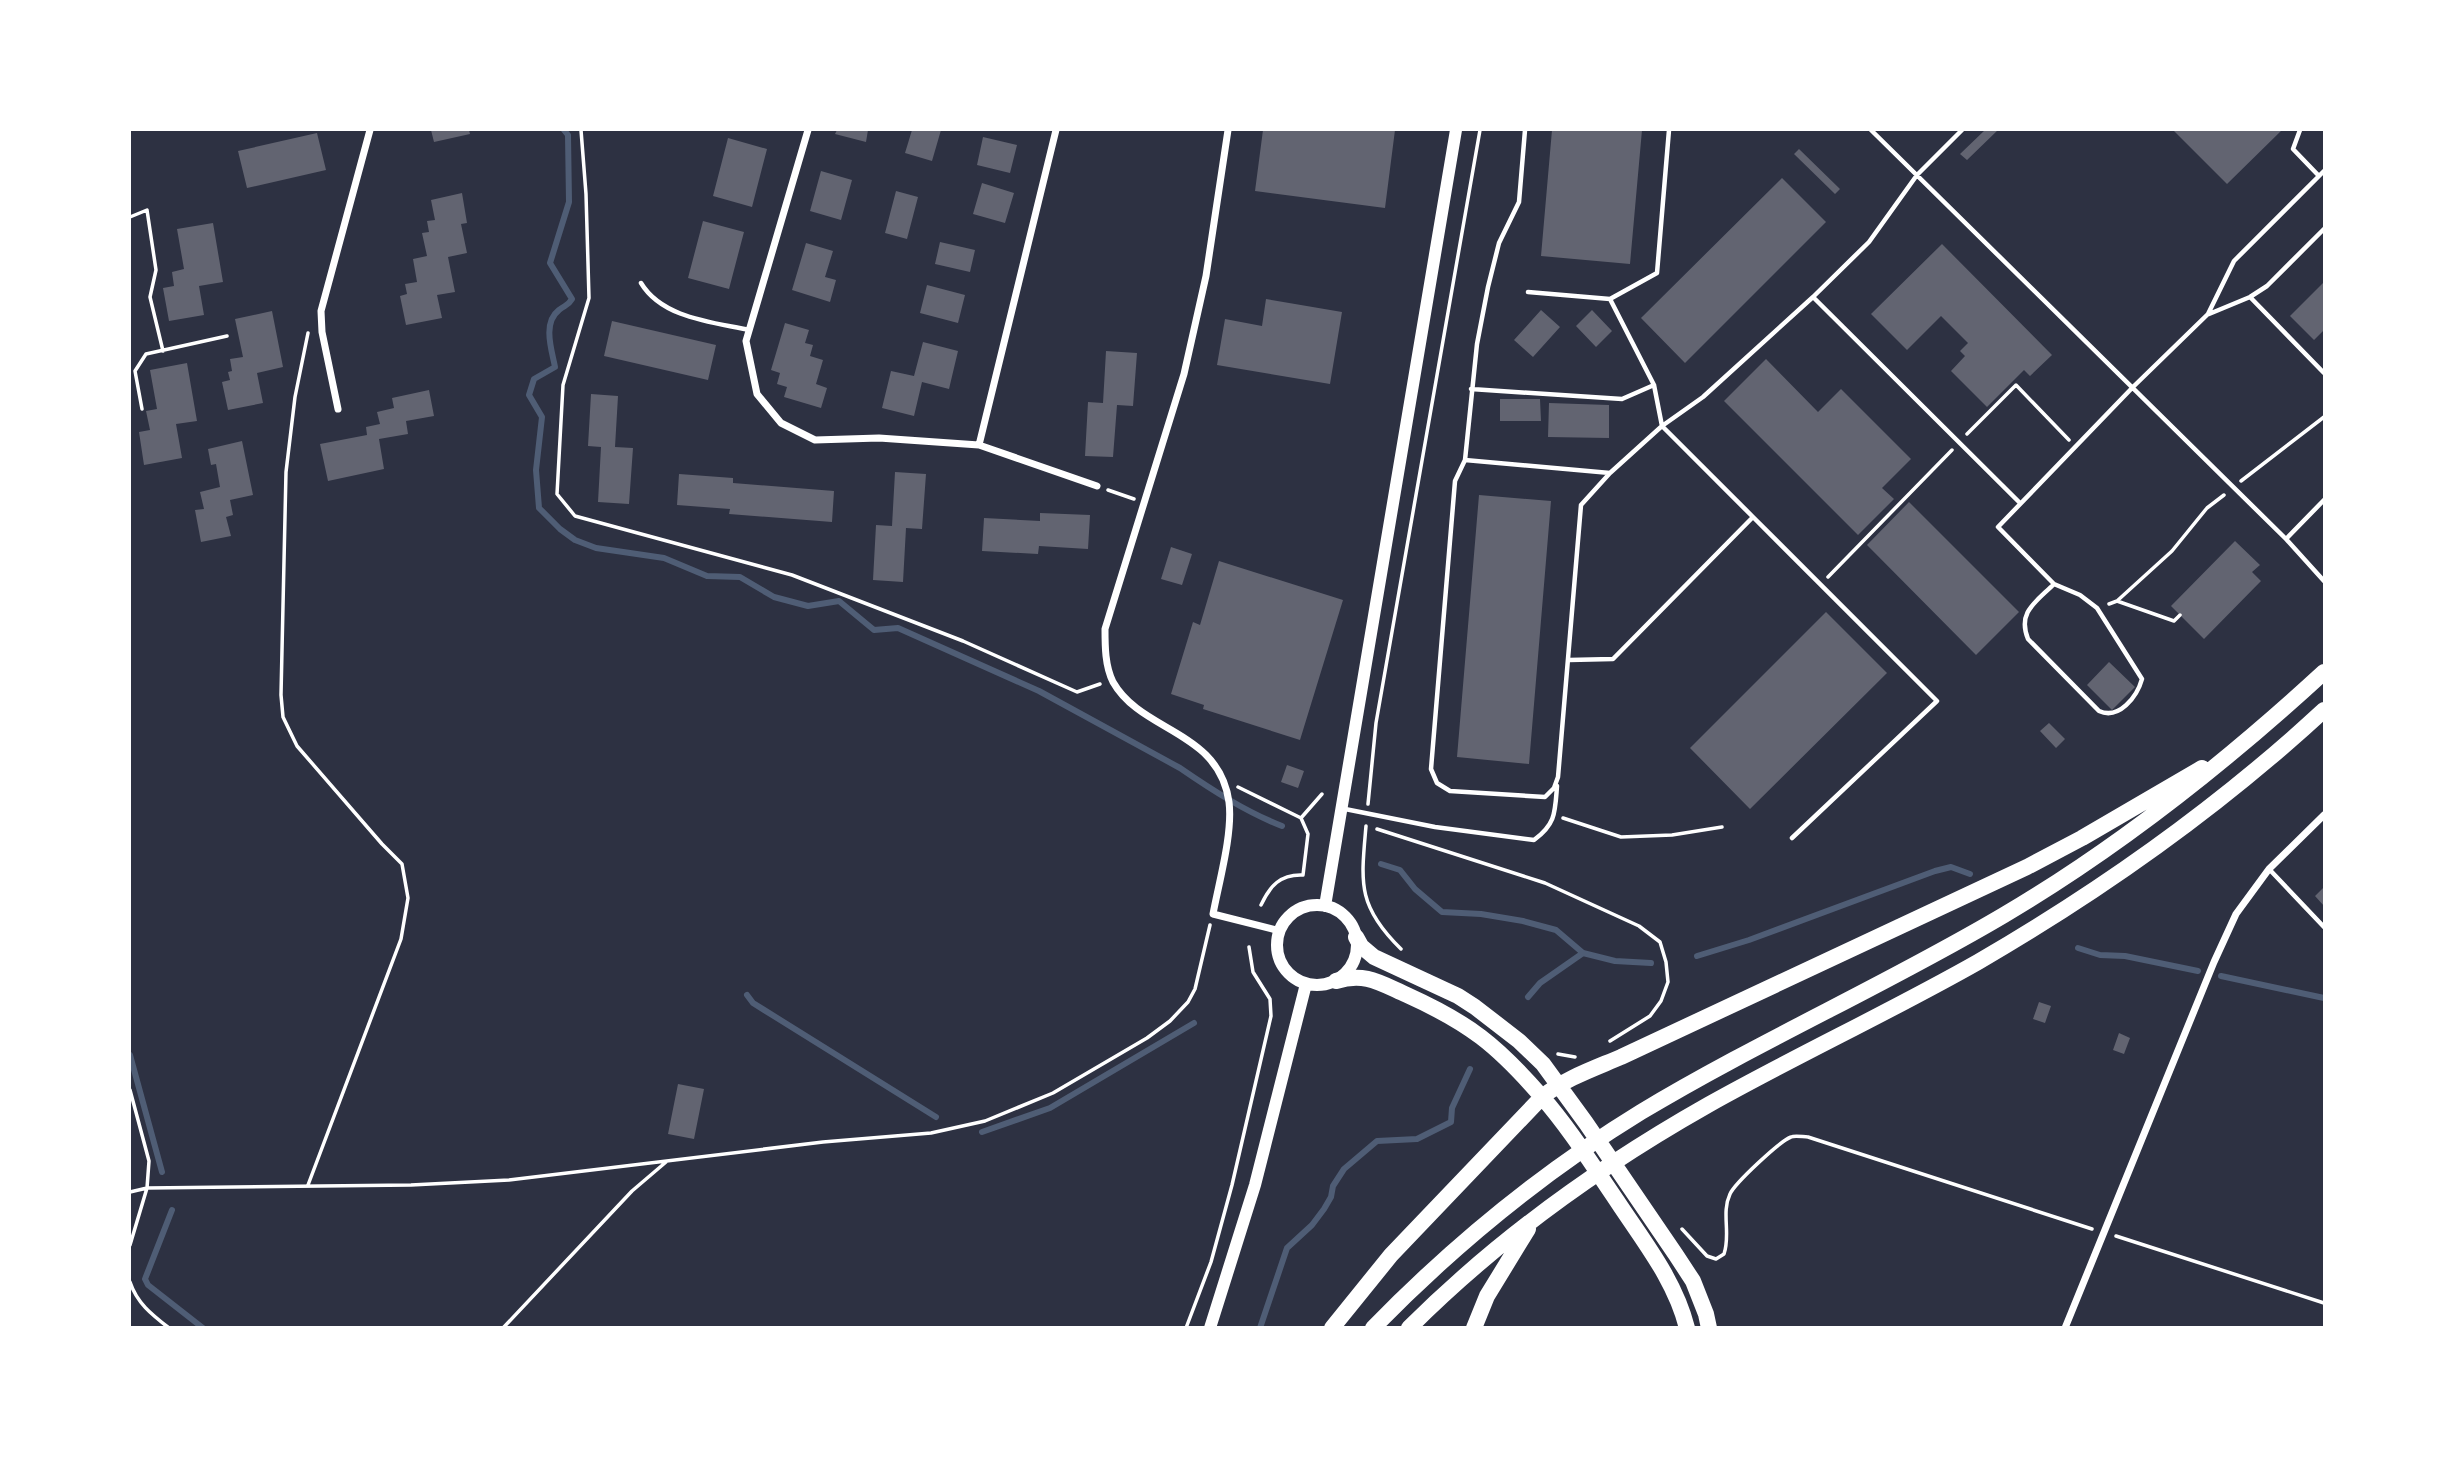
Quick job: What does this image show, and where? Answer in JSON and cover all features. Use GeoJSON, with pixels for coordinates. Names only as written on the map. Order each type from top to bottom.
{"type":"FeatureCollection","features":[{"type":"Feature","properties":{"kind":"highway"},"geometry":{"type":"LineString","coordinates":[[1373,1328],[1434,1268],[1475,1233],[1591,1145],[1731,1061],[1915,966],[2029,900],[2135,830],[2248,741],[2325,672]]}},
{"type":"Feature","properties":{"kind":"highway"},"geometry":{"type":"LineString","coordinates":[[1409,1328],[1491,1254],[1575,1189],[1670,1127],[1745,1084],[1932,988],[2061,912],[2194,819],[2325,710]]}},
{"type":"Feature","properties":{"kind":"highway"},"geometry":{"type":"LineString","coordinates":[[1332,1328],[1391,1255],[1542,1097],[1558,1084],[2046,857],[2248,741]]}},
{"type":"Feature","properties":{"kind":"highway"},"geometry":{"type":"LineString","coordinates":[[1356,937],[1361,946],[1374,957],[1441,987],[1475,1007],[1519,1041],[1558,1084],[1693,1281],[1709,1328]]}},
{"type":"Feature","properties":{"kind":"highway"},"geometry":{"type":"LineString","coordinates":[[1336,981],[1350,976],[1366,977],[1460,1021],[1511,1061],[1571,1133],[1622,1208],[1672,1286],[1687,1328]]}},
{"type":"Feature","properties":{"kind":"highway"},"geometry":{"type":"LineString","coordinates":[[1474,1328],[1487,1296],[1535,1219]]}},
{"type":"Feature","properties":{"kind":"main road"},"geometry":{"type":"LineString","coordinates":[[1325,906],[1456,130]]}},
{"type":"Feature","properties":{"kind":"main road"},"geometry":{"type":"LineString","coordinates":[[1325,906],[1345,917],[1352,926],[1356,937],[1355,958],[1336,981],[1306,984],[1296,979],[1282,963],[1277,942],[1280,931],[1290,916],[1298,910],[1325,906]]}},
{"type":"Feature","properties":{"kind":"main road"},"geometry":{"type":"LineString","coordinates":[[1210,1328],[1255,1185],[1306,984]]}},
{"type":"Feature","properties":{"kind":"street"},"geometry":{"type":"LineString","coordinates":[[338,409],[322,332],[321,311],[370,130]]}},
{"type":"Feature","properties":{"kind":"street"},"geometry":{"type":"LineString","coordinates":[[808,130],[746,341],[757,394],[781,423],[815,440],[878,438],[979,445],[1097,486]]}},
{"type":"Feature","properties":{"kind":"street"},"geometry":{"type":"LineString","coordinates":[[979,445],[1056,130]]}},
{"type":"Feature","properties":{"kind":"street"},"geometry":{"type":"LineString","coordinates":[[1228,130],[1206,276],[1184,374],[1105,629],[1105,654],[1112,681],[1128,701],[1203,751],[1224,780],[1229,802],[1229,821],[1213,914],[1280,931]]}},
{"type":"Feature","properties":{"kind":"street"},"geometry":{"type":"LineString","coordinates":[[2065,1328],[2236,914],[2269,869],[2325,815]]}},
{"type":"Feature","properties":{"kind":"lane"},"geometry":{"type":"LineString","coordinates":[[1525,130],[1519,202],[1499,243],[1488,287],[1471,389],[1465,460],[1455,481],[1431,769],[1437,783],[1451,791],[1518,796],[1545,797],[1554,788],[1558,777]]}},
{"type":"Feature","properties":{"kind":"lane"},"geometry":{"type":"LineString","coordinates":[[1528,292],[1610,299],[1657,272],[1669,130]]}},
{"type":"Feature","properties":{"kind":"lane"},"geometry":{"type":"LineString","coordinates":[[1871,130],[2234,487],[2325,581]]}},
{"type":"Feature","properties":{"kind":"lane"},"geometry":{"type":"LineString","coordinates":[[1340,808],[1435,827],[1534,840],[1547,830],[1555,815],[1581,505],[1609,473],[1662,426],[1703,397],[1814,297],[1869,242],[1917,174],[1962,130]]}},
{"type":"Feature","properties":{"kind":"lane"},"geometry":{"type":"LineString","coordinates":[[2300,130],[2293,149],[2319,176]]}},
{"type":"Feature","properties":{"kind":"lane"},"geometry":{"type":"LineString","coordinates":[[2054,584],[2025,614],[2023,625],[2028,639],[2099,711],[2108,715],[2116,714],[2139,691],[2142,679],[2097,608],[2080,595],[2054,584],[1998,527],[2133,387],[2208,314],[2234,261],[2325,171]]}},
{"type":"Feature","properties":{"kind":"lane"},"geometry":{"type":"LineString","coordinates":[[2208,314],[2250,297],[2267,286],[2325,229]]}},
{"type":"Feature","properties":{"kind":"lane"},"geometry":{"type":"LineString","coordinates":[[641,283],[648,295],[684,315],[749,330]]}},
{"type":"Feature","properties":{"kind":"lane"},"geometry":{"type":"LineString","coordinates":[[1814,297],[2020,503]]}},
{"type":"Feature","properties":{"kind":"lane"},"geometry":{"type":"LineString","coordinates":[[2250,297],[2325,373]]}},
{"type":"Feature","properties":{"kind":"lane"},"geometry":{"type":"LineString","coordinates":[[1610,299],[1654,385],[1662,426],[1937,702],[1792,838]]}},
{"type":"Feature","properties":{"kind":"lane"},"geometry":{"type":"LineString","coordinates":[[1471,389],[1622,399],[1654,385]]}},
{"type":"Feature","properties":{"kind":"lane"},"geometry":{"type":"LineString","coordinates":[[1465,460],[1609,473]]}},
{"type":"Feature","properties":{"kind":"lane"},"geometry":{"type":"LineString","coordinates":[[2286,539],[2325,500]]}},
{"type":"Feature","properties":{"kind":"lane"},"geometry":{"type":"LineString","coordinates":[[1569,660],[1613,659],[1753,517]]}},
{"type":"Feature","properties":{"kind":"lane"},"geometry":{"type":"LineString","coordinates":[[2269,869],[2325,927]]}},
{"type":"Feature","properties":{"kind":"path"},"geometry":{"type":"LineString","coordinates":[[581,130],[589,298],[563,385],[556,494],[575,516],[792,575],[963,641],[1076,692],[1112,681]]}},
{"type":"Feature","properties":{"kind":"path"},"geometry":{"type":"LineString","coordinates":[[1362,881],[1376,723],[1480,130]]}},
{"type":"Feature","properties":{"kind":"path"},"geometry":{"type":"LineString","coordinates":[[130,217],[146,210],[156,270],[150,297],[163,351]]}},
{"type":"Feature","properties":{"kind":"path"},"geometry":{"type":"LineString","coordinates":[[308,1185],[401,939],[408,898],[402,864],[298,746],[283,717],[281,695],[286,472],[295,397],[310,325],[321,311]]}},
{"type":"Feature","properties":{"kind":"path"},"geometry":{"type":"LineString","coordinates":[[142,409],[135,371],[146,354],[227,336]]}},
{"type":"Feature","properties":{"kind":"path"},"geometry":{"type":"LineString","coordinates":[[1821,584],[2016,385],[2075,446]]}},
{"type":"Feature","properties":{"kind":"path"},"geometry":{"type":"LineString","coordinates":[[2097,608],[2118,601],[2172,551],[2207,509],[2325,417]]}},
{"type":"Feature","properties":{"kind":"path"},"geometry":{"type":"LineString","coordinates":[[1097,486],[1146,503]]}},
{"type":"Feature","properties":{"kind":"path"},"geometry":{"type":"LineString","coordinates":[[2118,601],[2174,621],[2180,615]]}},
{"type":"Feature","properties":{"kind":"path"},"geometry":{"type":"LineString","coordinates":[[1224,780],[1301,818],[1308,834],[1303,875],[1292,874],[1270,886],[1261,905]]}},
{"type":"Feature","properties":{"kind":"path"},"geometry":{"type":"LineString","coordinates":[[1301,818],[1322,794]]}},
{"type":"Feature","properties":{"kind":"path"},"geometry":{"type":"LineString","coordinates":[[1555,815],[1621,837],[1672,835],[1722,827]]}},
{"type":"Feature","properties":{"kind":"path"},"geometry":{"type":"LineString","coordinates":[[1365,827],[1545,883],[1639,926],[1660,942],[1668,982],[1661,1001],[1650,1016],[1602,1045]]}},
{"type":"Feature","properties":{"kind":"path"},"geometry":{"type":"LineString","coordinates":[[130,1192],[147,1188],[411,1185],[509,1180],[823,1142],[931,1133],[985,1121],[1053,1093],[1147,1038],[1170,1021],[1188,1002],[1195,989],[1213,914]]}},
{"type":"Feature","properties":{"kind":"path"},"geometry":{"type":"LineString","coordinates":[[1186,1328],[1211,1262],[1232,1185],[1270,1016],[1270,999],[1253,972],[1249,947]]}},
{"type":"Feature","properties":{"kind":"path"},"geometry":{"type":"LineString","coordinates":[[130,1090],[149,1161],[147,1188],[130,1245]]}},
{"type":"Feature","properties":{"kind":"path"},"geometry":{"type":"LineString","coordinates":[[1680,1228],[1707,1256],[1716,1259],[1724,1254],[1728,1243],[1725,1213],[1730,1193],[1774,1149],[1792,1136],[1808,1137],[2325,1303]]}},
{"type":"Feature","properties":{"kind":"path"},"geometry":{"type":"LineString","coordinates":[[503,1328],[632,1191],[667,1161]]}},
{"type":"Feature","properties":{"kind":"path"},"geometry":{"type":"LineString","coordinates":[[130,1282],[135,1296],[145,1309],[169,1328]]}},
{"type":"Feature","properties":{"kind":"building"},"geometry":{"type":"Polygon","coordinates":[[[431,130],[469,130],[470,134],[434,142],[431,130]]]}},
{"type":"Feature","properties":{"kind":"building"},"geometry":{"type":"Polygon","coordinates":[[[837,130],[868,130],[866,142],[835,134],[837,130]]]}},
{"type":"Feature","properties":{"kind":"building"},"geometry":{"type":"Polygon","coordinates":[[[912,130],[941,130],[932,161],[905,153],[912,130]]]}},
{"type":"Feature","properties":{"kind":"building"},"geometry":{"type":"Polygon","coordinates":[[[1263,130],[1395,130],[1385,208],[1255,191],[1263,130]]]}},
{"type":"Feature","properties":{"kind":"building"},"geometry":{"type":"Polygon","coordinates":[[[1552,130],[1642,130],[1630,264],[1541,256],[1552,130]]]}},
{"type":"Feature","properties":{"kind":"building"},"geometry":{"type":"Polygon","coordinates":[[[1985,130],[1998,130],[1967,160],[1960,154],[1985,130]]]}},
{"type":"Feature","properties":{"kind":"building"},"geometry":{"type":"Polygon","coordinates":[[[2173,130],[2282,130],[2227,184],[2173,130]]]}},
{"type":"Feature","properties":{"kind":"building"},"geometry":{"type":"Polygon","coordinates":[[[317,133],[326,170],[247,188],[238,151],[317,133]]]}},
{"type":"Feature","properties":{"kind":"building"},"geometry":{"type":"Polygon","coordinates":[[[983,137],[1017,145],[1010,173],[977,165],[983,137]]]}},
{"type":"Feature","properties":{"kind":"building"},"geometry":{"type":"Polygon","coordinates":[[[728,138],[767,149],[752,207],[713,196],[728,138]]]}},
{"type":"Feature","properties":{"kind":"building"},"geometry":{"type":"Polygon","coordinates":[[[1799,149],[1840,189],[1835,194],[1794,154],[1799,149]]]}},
{"type":"Feature","properties":{"kind":"building"},"geometry":{"type":"Polygon","coordinates":[[[821,171],[852,180],[841,220],[810,211],[821,171]]]}},
{"type":"Feature","properties":{"kind":"building"},"geometry":{"type":"Polygon","coordinates":[[[1782,178],[1826,222],[1685,363],[1641,318],[1782,178]]]}},
{"type":"Feature","properties":{"kind":"building"},"geometry":{"type":"Polygon","coordinates":[[[982,183],[1014,193],[1005,223],[973,214],[982,183]]]}},
{"type":"Feature","properties":{"kind":"building"},"geometry":{"type":"Polygon","coordinates":[[[896,191],[918,197],[907,239],[885,233],[896,191]]]}},
{"type":"Feature","properties":{"kind":"building"},"geometry":{"type":"Polygon","coordinates":[[[462,193],[467,223],[461,224],[467,253],[448,257],[455,292],[437,295],[442,318],[406,325],[400,296],[407,294],[405,284],[417,282],[413,259],[427,256],[422,233],[429,232],[427,221],[435,220],[431,200],[462,193]]]}},
{"type":"Feature","properties":{"kind":"building"},"geometry":{"type":"Polygon","coordinates":[[[703,221],[744,232],[729,289],[688,278],[703,221]]]}},
{"type":"Feature","properties":{"kind":"building"},"geometry":{"type":"Polygon","coordinates":[[[213,223],[223,282],[199,286],[204,315],[169,321],[163,288],[174,286],[172,272],[184,269],[177,229],[213,223]]]}},
{"type":"Feature","properties":{"kind":"building"},"geometry":{"type":"Polygon","coordinates":[[[940,242],[975,250],[970,272],[935,264],[940,242]]]}},
{"type":"Feature","properties":{"kind":"building"},"geometry":{"type":"Polygon","coordinates":[[[806,243],[833,251],[825,277],[836,280],[830,302],[792,290],[806,243]]]}},
{"type":"Feature","properties":{"kind":"building"},"geometry":{"type":"Polygon","coordinates":[[[1942,244],[2052,355],[2030,376],[2024,370],[1987,407],[1951,371],[1965,356],[1960,351],[1968,343],[1941,316],[1907,350],[1871,314],[1942,244]]]}},
{"type":"Feature","properties":{"kind":"building"},"geometry":{"type":"Polygon","coordinates":[[[2324,282],[2324,330],[2314,340],[2290,316],[2324,282]]]}},
{"type":"Feature","properties":{"kind":"building"},"geometry":{"type":"Polygon","coordinates":[[[927,285],[965,295],[958,323],[920,313],[927,285]]]}},
{"type":"Feature","properties":{"kind":"building"},"geometry":{"type":"Polygon","coordinates":[[[1266,299],[1342,312],[1330,384],[1217,365],[1225,319],[1262,326],[1266,299]]]}},
{"type":"Feature","properties":{"kind":"building"},"geometry":{"type":"Polygon","coordinates":[[[1541,310],[1560,327],[1533,357],[1514,340],[1541,310]]]}},
{"type":"Feature","properties":{"kind":"building"},"geometry":{"type":"Polygon","coordinates":[[[1592,310],[1612,331],[1596,347],[1576,326],[1592,310]]]}},
{"type":"Feature","properties":{"kind":"building"},"geometry":{"type":"Polygon","coordinates":[[[272,311],[283,367],[257,373],[263,403],[228,410],[222,382],[230,380],[230,359],[243,357],[235,319],[272,311]]]}},
{"type":"Feature","properties":{"kind":"building"},"geometry":{"type":"Polygon","coordinates":[[[612,321],[716,345],[708,380],[604,356],[612,321]]]}},
{"type":"Feature","properties":{"kind":"building"},"geometry":{"type":"Polygon","coordinates":[[[785,323],[809,330],[805,343],[813,345],[810,356],[823,360],[816,384],[827,388],[821,408],[784,397],[787,387],[777,384],[780,373],[771,370],[785,323]]]}},
{"type":"Feature","properties":{"kind":"building"},"geometry":{"type":"Polygon","coordinates":[[[923,342],[958,351],[949,389],[922,382],[914,416],[882,408],[891,371],[914,376],[923,342]]]}},
{"type":"Feature","properties":{"kind":"building"},"geometry":{"type":"Polygon","coordinates":[[[1106,351],[1137,353],[1133,406],[1117,405],[1113,457],[1085,456],[1088,402],[1103,403],[1106,351]]]}},
{"type":"Feature","properties":{"kind":"building"},"geometry":{"type":"Polygon","coordinates":[[[1766,359],[1818,412],[1841,389],[1911,459],[1882,488],[1894,499],[1858,535],[1724,401],[1766,359]]]}},
{"type":"Feature","properties":{"kind":"building"},"geometry":{"type":"Polygon","coordinates":[[[187,363],[197,421],[176,424],[182,458],[144,465],[139,432],[150,430],[146,411],[157,409],[150,370],[187,363]]]}},
{"type":"Feature","properties":{"kind":"building"},"geometry":{"type":"Polygon","coordinates":[[[429,390],[434,416],[406,421],[408,434],[379,439],[384,469],[328,481],[320,444],[367,435],[366,427],[380,424],[377,412],[394,408],[392,398],[429,390]]]}},
{"type":"Feature","properties":{"kind":"building"},"geometry":{"type":"Polygon","coordinates":[[[591,394],[618,396],[615,447],[633,448],[629,504],[598,502],[601,447],[588,446],[591,394]]]}},
{"type":"Feature","properties":{"kind":"building"},"geometry":{"type":"Polygon","coordinates":[[[1500,399],[1540,399],[1541,421],[1500,421],[1500,399]]]}},
{"type":"Feature","properties":{"kind":"building"},"geometry":{"type":"Polygon","coordinates":[[[1549,403],[1609,405],[1609,438],[1548,437],[1549,403]]]}},
{"type":"Feature","properties":{"kind":"building"},"geometry":{"type":"Polygon","coordinates":[[[242,441],[253,495],[230,500],[233,515],[226,517],[231,536],[201,542],[195,510],[204,509],[200,492],[220,487],[216,464],[211,465],[208,449],[242,441]]]}},
{"type":"Feature","properties":{"kind":"building"},"geometry":{"type":"Polygon","coordinates":[[[895,472],[926,474],[922,529],[906,528],[903,582],[873,580],[876,525],[892,526],[895,472]]]}},
{"type":"Feature","properties":{"kind":"building"},"geometry":{"type":"Polygon","coordinates":[[[679,474],[733,478],[733,483],[834,491],[832,522],[729,514],[730,509],[677,505],[679,474]]]}},
{"type":"Feature","properties":{"kind":"building"},"geometry":{"type":"Polygon","coordinates":[[[1479,495],[1551,501],[1529,764],[1457,757],[1479,495]]]}},
{"type":"Feature","properties":{"kind":"building"},"geometry":{"type":"Polygon","coordinates":[[[1909,502],[2019,612],[1976,655],[1867,545],[1909,502]]]}},
{"type":"Feature","properties":{"kind":"building"},"geometry":{"type":"Polygon","coordinates":[[[1040,513],[1090,515],[1088,549],[1039,546],[1038,554],[982,551],[984,518],[1040,521],[1040,513]]]}},
{"type":"Feature","properties":{"kind":"building"},"geometry":{"type":"Polygon","coordinates":[[[2235,541],[2260,565],[2252,572],[2261,581],[2204,639],[2171,606],[2235,541]]]}},
{"type":"Feature","properties":{"kind":"building"},"geometry":{"type":"Polygon","coordinates":[[[1171,547],[1192,554],[1182,585],[1161,579],[1171,547]]]}},
{"type":"Feature","properties":{"kind":"building"},"geometry":{"type":"Polygon","coordinates":[[[1219,561],[1343,600],[1300,740],[1203,709],[1204,705],[1171,694],[1193,622],[1200,625],[1219,561]]]}},
{"type":"Feature","properties":{"kind":"building"},"geometry":{"type":"Polygon","coordinates":[[[1826,612],[1887,673],[1750,809],[1690,748],[1826,612]]]}},
{"type":"Feature","properties":{"kind":"building"},"geometry":{"type":"Polygon","coordinates":[[[2109,662],[2135,687],[2112,710],[2087,685],[2109,662]]]}},
{"type":"Feature","properties":{"kind":"building"},"geometry":{"type":"Polygon","coordinates":[[[2049,723],[2065,739],[2056,748],[2040,731],[2049,723]]]}},
{"type":"Feature","properties":{"kind":"building"},"geometry":{"type":"Polygon","coordinates":[[[1287,765],[1304,771],[1298,788],[1281,782],[1287,765]]]}},
{"type":"Feature","properties":{"kind":"building"},"geometry":{"type":"Polygon","coordinates":[[[2324,887],[2324,906],[2315,896],[2324,887]]]}},
{"type":"Feature","properties":{"kind":"building"},"geometry":{"type":"Polygon","coordinates":[[[2039,1002],[2051,1006],[2045,1023],[2033,1019],[2039,1002]]]}},
{"type":"Feature","properties":{"kind":"building"},"geometry":{"type":"Polygon","coordinates":[[[2119,1033],[2130,1038],[2124,1054],[2113,1050],[2119,1033]]]}},
{"type":"Feature","properties":{"kind":"building"},"geometry":{"type":"Polygon","coordinates":[[[678,1084],[704,1089],[694,1139],[668,1134],[678,1084]]]}},
{"type":"Feature","properties":{"kind":"waterway"},"geometry":{"type":"LineString","coordinates":[[564,130],[568,135],[569,202],[550,263],[572,299],[559,310],[551,322],[549,330],[555,367],[534,379],[529,395],[542,417],[536,470],[539,508],[560,529],[575,540],[596,548],[664,558],[707,576],[740,577],[774,597],[808,606],[839,601],[874,630],[898,628],[1039,691],[1180,768],[1242,807],[1282,826]]}},
{"type":"Feature","properties":{"kind":"waterway"},"geometry":{"type":"LineString","coordinates":[[1381,864],[1400,870],[1415,889],[1442,912],[1481,914],[1523,921],[1556,930],[1583,953],[1615,961],[1651,963]]}},
{"type":"Feature","properties":{"kind":"waterway"},"geometry":{"type":"LineString","coordinates":[[1697,956],[1749,940],[1935,871],[1951,867],[1970,874]]}},
{"type":"Feature","properties":{"kind":"waterway"},"geometry":{"type":"LineString","coordinates":[[2078,948],[2100,955],[2125,956],[2198,971]]}},
{"type":"Feature","properties":{"kind":"waterway"},"geometry":{"type":"LineString","coordinates":[[1528,997],[1540,983],[1583,953]]}},
{"type":"Feature","properties":{"kind":"waterway"},"geometry":{"type":"LineString","coordinates":[[2221,976],[2324,998]]}},
{"type":"Feature","properties":{"kind":"waterway"},"geometry":{"type":"LineString","coordinates":[[747,995],[753,1003],[936,1117]]}},
{"type":"Feature","properties":{"kind":"waterway"},"geometry":{"type":"LineString","coordinates":[[982,1132],[1050,1108],[1194,1023]]}},
{"type":"Feature","properties":{"kind":"waterway"},"geometry":{"type":"LineString","coordinates":[[130,1055],[162,1172]]}},
{"type":"Feature","properties":{"kind":"waterway"},"geometry":{"type":"LineString","coordinates":[[1260,1328],[1287,1248],[1312,1225],[1324,1209],[1331,1197],[1333,1186],[1344,1169],[1377,1141],[1417,1139],[1451,1122],[1452,1108],[1470,1069]]}},
{"type":"Feature","properties":{"kind":"waterway"},"geometry":{"type":"LineString","coordinates":[[172,1210],[145,1279],[148,1285],[203,1328]]}}]}
